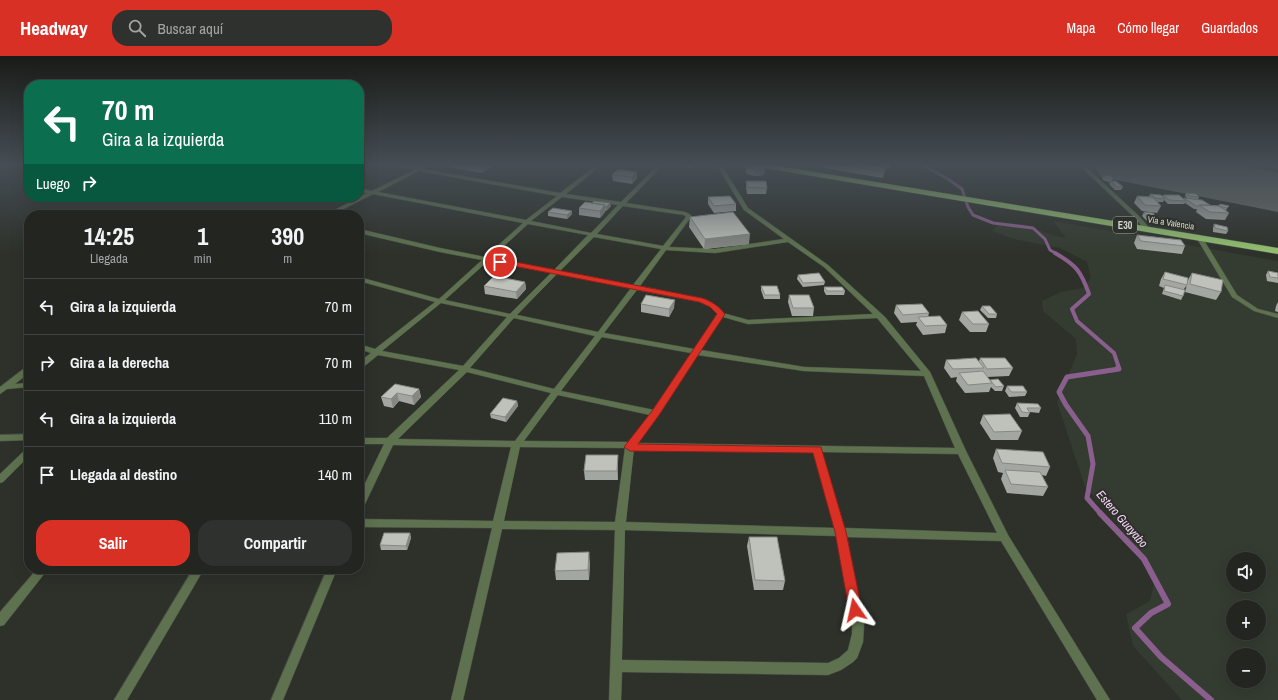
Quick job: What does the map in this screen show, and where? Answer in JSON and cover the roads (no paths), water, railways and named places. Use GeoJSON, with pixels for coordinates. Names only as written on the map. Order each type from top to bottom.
{"type":"FeatureCollection","features":[{"type":"Feature","properties":{"kind":"highway","name":"Vía a Valencia"},"geometry":{"type":"LineString","coordinates":[[932,194],[1278,251]]}},
{"type":"Feature","properties":{"kind":"street"},"geometry":{"type":"LineString","coordinates":[[377,194],[664,248],[715,251],[790,240]]}},
{"type":"Feature","properties":{"kind":"street"},"geometry":{"type":"LineString","coordinates":[[457,700],[516,444],[598,334],[689,217],[688,215],[557,194]]}},
{"type":"Feature","properties":{"kind":"street"},"geometry":{"type":"LineString","coordinates":[[364,496],[390,441],[465,369],[512,316],[632,194]]}},
{"type":"Feature","properties":{"kind":"street"},"geometry":{"type":"LineString","coordinates":[[737,194],[746,209],[826,266],[879,316],[927,374],[961,451],[1004,537],[1104,700]]}},
{"type":"Feature","properties":{"kind":"street"},"geometry":{"type":"LineString","coordinates":[[1112,194],[1138,218],[1147,229]]}},
{"type":"Feature","properties":{"kind":"street"},"geometry":{"type":"LineString","coordinates":[[364,362],[440,301],[527,223],[562,195]]}},
{"type":"Feature","properties":{"kind":"street"},"geometry":{"type":"LineString","coordinates":[[338,210],[354,202]]}},
{"type":"Feature","properties":{"kind":"street"},"geometry":{"type":"LineString","coordinates":[[364,232],[440,250],[702,300],[713,306],[721,314],[748,322],[879,316]]}},
{"type":"Feature","properties":{"kind":"street"},"geometry":{"type":"LineString","coordinates":[[1199,237],[1234,296],[1256,310],[1278,316]]}},
{"type":"Feature","properties":{"kind":"street"},"geometry":{"type":"LineString","coordinates":[[364,280],[440,301],[598,334],[696,352],[812,370],[927,374]]}},
{"type":"Feature","properties":{"kind":"street"},"geometry":{"type":"LineString","coordinates":[[615,700],[620,526],[630,447],[656,413],[721,314]]}},
{"type":"Feature","properties":{"kind":"street"},"geometry":{"type":"LineString","coordinates":[[364,348],[376,352],[465,369],[555,392],[656,413]]}},
{"type":"Feature","properties":{"kind":"street"},"geometry":{"type":"LineString","coordinates":[[2,389],[24,372]]}},
{"type":"Feature","properties":{"kind":"street"},"geometry":{"type":"LineString","coordinates":[[2,389],[24,385]]}},
{"type":"Feature","properties":{"kind":"street"},"geometry":{"type":"LineString","coordinates":[[0,438],[24,437]]}},
{"type":"Feature","properties":{"kind":"street"},"geometry":{"type":"LineString","coordinates":[[364,441],[630,447],[961,451]]}},
{"type":"Feature","properties":{"kind":"street"},"geometry":{"type":"LineString","coordinates":[[616,666],[828,669],[843,664],[853,654],[858,639],[858,625],[840,532],[817,450]]}},
{"type":"Feature","properties":{"kind":"street"},"geometry":{"type":"LineString","coordinates":[[0,480],[24,456]]}},
{"type":"Feature","properties":{"kind":"street"},"geometry":{"type":"LineString","coordinates":[[364,523],[498,523],[1004,537]]}},
{"type":"Feature","properties":{"kind":"street"},"geometry":{"type":"LineString","coordinates":[[0,621],[39,574]]}},
{"type":"Feature","properties":{"kind":"street"},"geometry":{"type":"LineString","coordinates":[[120,700],[197,574]]}},
{"type":"Feature","properties":{"kind":"street"},"geometry":{"type":"LineString","coordinates":[[277,700],[330,574]]}},
{"type":"Feature","properties":{"kind":"waterway","name":"Estero Guayabo"},"geometry":{"type":"LineString","coordinates":[[964,194],[968,207],[973,215],[993,223],[1033,228],[1045,239],[1050,250],[1057,254]]}},
{"type":"Feature","properties":{"kind":"waterway","name":"Estero Guayabo"},"geometry":{"type":"LineString","coordinates":[[1055,253],[1077,269],[1089,294],[1072,309],[1077,321],[1114,353],[1119,368]]}},
{"type":"Feature","properties":{"kind":"waterway","name":"Estero Guayabo"},"geometry":{"type":"LineString","coordinates":[[1101,514],[1087,498],[1093,464],[1088,436],[1066,405],[1059,392],[1067,377],[1119,369],[1118,367]]}},
{"type":"Feature","properties":{"kind":"waterway","name":"Estero Guayabo"},"geometry":{"type":"LineString","coordinates":[[1100,513],[1144,559],[1168,604],[1151,613],[1135,628],[1161,657],[1211,700]]}}]}
